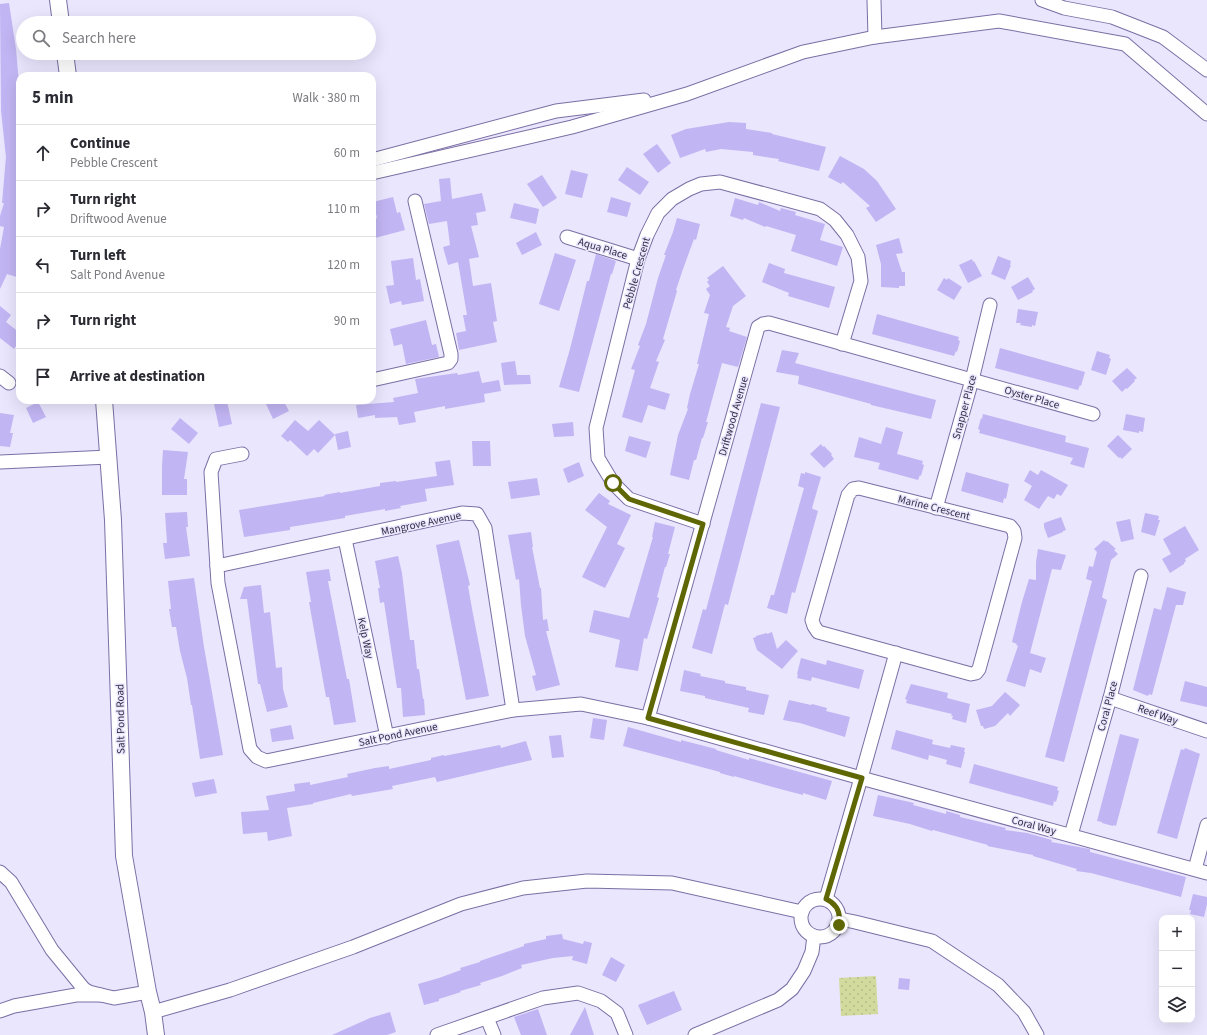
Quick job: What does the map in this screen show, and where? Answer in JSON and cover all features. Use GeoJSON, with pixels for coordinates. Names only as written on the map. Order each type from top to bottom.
{"type":"FeatureCollection","features":[{"type":"Feature","properties":{"kind":"street"},"geometry":{"type":"LineString","coordinates":[[58,0],[60,16]]}},
{"type":"Feature","properties":{"kind":"street"},"geometry":{"type":"LineString","coordinates":[[874,0],[876,37]]}},
{"type":"Feature","properties":{"kind":"street"},"geometry":{"type":"LineString","coordinates":[[1042,0],[1064,8],[1112,17],[1163,37],[1207,70]]}},
{"type":"Feature","properties":{"kind":"street"},"geometry":{"type":"LineString","coordinates":[[376,172],[572,128],[687,94],[803,52],[876,37],[999,21],[1125,44],[1207,114]]}},
{"type":"Feature","properties":{"kind":"street"},"geometry":{"type":"LineString","coordinates":[[66,60],[67,72]]}},
{"type":"Feature","properties":{"kind":"street"},"geometry":{"type":"LineString","coordinates":[[376,159],[556,111],[687,94]]}},
{"type":"Feature","properties":{"kind":"street","name":"Pebble Crescent"},"geometry":{"type":"LineString","coordinates":[[703,524],[629,499],[613,483],[598,458],[596,428],[638,259],[647,235],[658,213],[672,199],[689,189],[701,184],[720,182],[820,209],[835,220],[848,235],[858,257],[861,281],[842,344]]}},
{"type":"Feature","properties":{"kind":"street"},"geometry":{"type":"LineString","coordinates":[[376,379],[448,363],[451,359],[415,202]]}},
{"type":"Feature","properties":{"kind":"street","name":"Aqua Place"},"geometry":{"type":"LineString","coordinates":[[567,237],[638,259]]}},
{"type":"Feature","properties":{"kind":"street","name":"Snapper Place"},"geometry":{"type":"LineString","coordinates":[[936,508],[972,380],[990,305]]}},
{"type":"Feature","properties":{"kind":"street","name":"Driftwood Avenue"},"geometry":{"type":"LineString","coordinates":[[648,718],[758,327],[768,323],[972,380]]}},
{"type":"Feature","properties":{"kind":"street","name":"Oyster Place"},"geometry":{"type":"LineString","coordinates":[[972,380],[1093,414]]}},
{"type":"Feature","properties":{"kind":"street","name":"Salt Pond Road"},"geometry":{"type":"LineString","coordinates":[[104,404],[114,520],[124,856],[156,1035]]}},
{"type":"Feature","properties":{"kind":"street","name":"Salt Pond Avenue"},"geometry":{"type":"LineString","coordinates":[[242,454],[216,459],[211,472],[218,584],[250,748],[257,756],[266,761],[513,710],[581,704],[648,718],[862,778]]}},
{"type":"Feature","properties":{"kind":"street"},"geometry":{"type":"LineString","coordinates":[[0,462],[109,457]]}},
{"type":"Feature","properties":{"kind":"street","name":"Marine Crescent"},"geometry":{"type":"LineString","coordinates":[[859,488],[936,508],[1010,526],[1014,531],[1015,538],[979,669],[976,673],[971,674],[818,632],[812,620],[848,495],[853,489],[859,488]]}},
{"type":"Feature","properties":{"kind":"street","name":"Mangrove Avenue"},"geometry":{"type":"LineString","coordinates":[[217,566],[462,513],[477,514],[485,528],[513,710]]}},
{"type":"Feature","properties":{"kind":"street","name":"Kelp Way"},"geometry":{"type":"LineString","coordinates":[[345,539],[387,737]]}},
{"type":"Feature","properties":{"kind":"street","name":"Coral Place"},"geometry":{"type":"LineString","coordinates":[[1071,835],[1110,698],[1141,576]]}},
{"type":"Feature","properties":{"kind":"street"},"geometry":{"type":"LineString","coordinates":[[826,899],[862,778],[896,653]]}},
{"type":"Feature","properties":{"kind":"street","name":"Reef Way"},"geometry":{"type":"LineString","coordinates":[[1110,698],[1207,731]]}},
{"type":"Feature","properties":{"kind":"street","name":"Coral Way"},"geometry":{"type":"LineString","coordinates":[[862,778],[1201,871]]}},
{"type":"Feature","properties":{"kind":"street"},"geometry":{"type":"LineString","coordinates":[[1201,871],[1207,825]]}},
{"type":"Feature","properties":{"kind":"street"},"geometry":{"type":"LineString","coordinates":[[0,872],[11,882],[52,950],[84,989],[88,992],[101,996]]}},
{"type":"Feature","properties":{"kind":"street"},"geometry":{"type":"LineString","coordinates":[[153,1012],[230,990],[353,947],[461,904],[523,888],[587,881],[672,883],[802,912]]}},
{"type":"Feature","properties":{"kind":"street"},"geometry":{"type":"LineString","coordinates":[[816,899],[826,899],[838,909],[840,919],[836,930],[831,934],[826,937],[814,936],[804,930],[801,918],[802,912],[811,901],[816,899]]}},
{"type":"Feature","properties":{"kind":"street"},"geometry":{"type":"LineString","coordinates":[[840,919],[932,941],[998,985],[1024,1012],[1037,1035]]}},
{"type":"Feature","properties":{"kind":"street"},"geometry":{"type":"LineString","coordinates":[[695,1035],[778,1000],[792,989],[804,971],[812,952],[814,936]]}},
{"type":"Feature","properties":{"kind":"street"},"geometry":{"type":"LineString","coordinates":[[0,1011],[14,1006],[76,995],[114,998],[148,992]]}},
{"type":"Feature","properties":{"kind":"street"},"geometry":{"type":"LineString","coordinates":[[437,1035],[543,998],[578,993],[601,1001],[617,1013],[626,1035]]}},
{"type":"Feature","properties":{"kind":"street"},"geometry":{"type":"LineString","coordinates":[[487,1018],[494,1035]]}},
{"type":"Feature","properties":{"kind":"green space"},"geometry":{"type":"Polygon","coordinates":[[[876,976],[878,1014],[841,1016],[839,978],[876,976]]]}},
{"type":"Feature","properties":{"kind":"building"},"geometry":{"type":"Polygon","coordinates":[[[9,3],[18,72],[16,72],[16,277],[7,274],[0,289],[0,249],[4,227],[0,226],[0,216],[4,203],[2,203],[6,157],[1,111],[0,4],[9,3]]]}},
{"type":"Feature","properties":{"kind":"building"},"geometry":{"type":"Polygon","coordinates":[[[729,122],[746,123],[746,129],[772,133],[826,147],[819,171],[778,161],[779,159],[753,155],[753,152],[721,149],[706,152],[705,149],[680,158],[671,135],[686,129],[729,122]]]}},
{"type":"Feature","properties":{"kind":"building"},"geometry":{"type":"Polygon","coordinates":[[[657,144],[671,163],[658,173],[643,154],[657,144]]]}},
{"type":"Feature","properties":{"kind":"building"},"geometry":{"type":"Polygon","coordinates":[[[840,156],[864,169],[877,181],[896,209],[876,222],[866,208],[870,206],[843,182],[841,184],[828,177],[840,156]]]}},
{"type":"Feature","properties":{"kind":"building"},"geometry":{"type":"Polygon","coordinates":[[[627,167],[649,182],[640,195],[618,180],[627,167]]]}},
{"type":"Feature","properties":{"kind":"building"},"geometry":{"type":"Polygon","coordinates":[[[571,170],[588,174],[582,198],[565,194],[571,170]]]}},
{"type":"Feature","properties":{"kind":"building"},"geometry":{"type":"Polygon","coordinates":[[[542,175],[557,198],[543,207],[527,184],[542,175]]]}},
{"type":"Feature","properties":{"kind":"building"},"geometry":{"type":"Polygon","coordinates":[[[450,178],[452,199],[482,193],[486,211],[476,213],[478,225],[471,226],[479,257],[469,259],[473,286],[491,283],[497,321],[493,322],[497,342],[459,350],[456,333],[466,331],[463,315],[467,315],[458,262],[448,265],[443,247],[450,245],[447,221],[429,224],[424,204],[441,201],[439,179],[450,178]]]}},
{"type":"Feature","properties":{"kind":"building"},"geometry":{"type":"Polygon","coordinates":[[[393,197],[397,213],[400,212],[405,230],[376,238],[376,201],[393,197]]]}},
{"type":"Feature","properties":{"kind":"building"},"geometry":{"type":"Polygon","coordinates":[[[611,197],[631,203],[627,217],[607,212],[611,197]]]}},
{"type":"Feature","properties":{"kind":"building"},"geometry":{"type":"Polygon","coordinates":[[[735,198],[758,205],[759,202],[780,211],[781,208],[796,212],[795,215],[825,224],[820,240],[843,247],[837,266],[791,251],[796,235],[766,226],[765,227],[744,218],[743,220],[730,216],[735,198]]]}},
{"type":"Feature","properties":{"kind":"building"},"geometry":{"type":"Polygon","coordinates":[[[514,203],[539,209],[536,224],[510,218],[514,203]]]}},
{"type":"Feature","properties":{"kind":"building"},"geometry":{"type":"Polygon","coordinates":[[[677,218],[700,224],[696,240],[694,239],[676,290],[677,291],[663,339],[665,340],[656,361],[659,362],[650,388],[670,394],[665,410],[648,405],[642,423],[622,417],[635,370],[631,369],[640,346],[638,345],[646,324],[658,278],[666,255],[664,255],[677,218]]]}},
{"type":"Feature","properties":{"kind":"building"},"geometry":{"type":"Polygon","coordinates":[[[536,232],[542,245],[522,255],[516,243],[536,232]]]}},
{"type":"Feature","properties":{"kind":"building"},"geometry":{"type":"Polygon","coordinates":[[[899,238],[903,253],[896,254],[902,272],[905,272],[905,286],[899,286],[899,288],[881,287],[881,264],[876,245],[899,238]]]}},
{"type":"Feature","properties":{"kind":"building"},"geometry":{"type":"Polygon","coordinates":[[[555,253],[576,260],[559,311],[539,304],[555,253]]]}},
{"type":"Feature","properties":{"kind":"building"},"geometry":{"type":"Polygon","coordinates":[[[596,254],[616,261],[611,274],[579,392],[559,387],[587,281],[589,281],[596,254]]]}},
{"type":"Feature","properties":{"kind":"building"},"geometry":{"type":"Polygon","coordinates":[[[998,256],[1011,261],[1011,265],[1005,280],[991,274],[998,256]]]}},
{"type":"Feature","properties":{"kind":"building"},"geometry":{"type":"Polygon","coordinates":[[[413,258],[416,280],[420,279],[424,301],[402,305],[401,301],[390,304],[386,286],[394,285],[391,261],[413,258]]]}},
{"type":"Feature","properties":{"kind":"building"},"geometry":{"type":"Polygon","coordinates":[[[972,259],[982,276],[968,283],[959,265],[972,259]]]}},
{"type":"Feature","properties":{"kind":"building"},"geometry":{"type":"Polygon","coordinates":[[[769,263],[785,269],[784,273],[835,287],[829,308],[788,296],[789,293],[762,282],[769,263]]]}},
{"type":"Feature","properties":{"kind":"building"},"geometry":{"type":"Polygon","coordinates":[[[723,266],[746,296],[733,306],[726,327],[730,328],[729,331],[747,337],[738,367],[722,363],[706,422],[708,422],[696,460],[694,460],[689,480],[670,475],[678,435],[688,409],[690,394],[699,364],[697,364],[709,314],[704,313],[710,295],[706,289],[710,286],[707,282],[709,280],[707,278],[723,266]]]}},
{"type":"Feature","properties":{"kind":"building"},"geometry":{"type":"Polygon","coordinates":[[[1028,277],[1035,289],[1032,291],[1033,292],[1018,300],[1011,287],[1028,277]]]}},
{"type":"Feature","properties":{"kind":"building"},"geometry":{"type":"Polygon","coordinates":[[[944,278],[947,280],[948,278],[962,287],[954,300],[937,290],[944,278]]]}},
{"type":"Feature","properties":{"kind":"building"},"geometry":{"type":"Polygon","coordinates":[[[0,306],[11,315],[6,322],[16,330],[16,346],[14,349],[0,338],[0,306]]]}},
{"type":"Feature","properties":{"kind":"building"},"geometry":{"type":"Polygon","coordinates":[[[1018,309],[1038,312],[1035,326],[1032,325],[1032,327],[1020,325],[1021,323],[1016,323],[1018,309]]]}},
{"type":"Feature","properties":{"kind":"building"},"geometry":{"type":"Polygon","coordinates":[[[877,314],[959,337],[958,340],[960,341],[957,352],[956,351],[954,356],[872,334],[877,314]]]}},
{"type":"Feature","properties":{"kind":"building"},"geometry":{"type":"Polygon","coordinates":[[[426,320],[432,345],[436,344],[439,357],[406,364],[402,344],[394,346],[390,329],[426,320]]]}},
{"type":"Feature","properties":{"kind":"building"},"geometry":{"type":"Polygon","coordinates":[[[1000,348],[1085,372],[1081,386],[1080,385],[1078,390],[995,368],[1000,348]]]}},
{"type":"Feature","properties":{"kind":"building"},"geometry":{"type":"Polygon","coordinates":[[[782,350],[799,353],[795,363],[936,400],[931,419],[871,405],[798,384],[799,376],[776,372],[782,350]]]}},
{"type":"Feature","properties":{"kind":"building"},"geometry":{"type":"Polygon","coordinates":[[[1097,351],[1110,355],[1109,358],[1111,359],[1106,375],[1091,370],[1097,351]]]}},
{"type":"Feature","properties":{"kind":"building"},"geometry":{"type":"Polygon","coordinates":[[[515,361],[517,375],[530,375],[531,384],[504,385],[501,363],[515,361]]]}},
{"type":"Feature","properties":{"kind":"building"},"geometry":{"type":"Polygon","coordinates":[[[1127,368],[1137,378],[1127,389],[1126,388],[1122,392],[1112,381],[1127,368]]]}},
{"type":"Feature","properties":{"kind":"building"},"geometry":{"type":"Polygon","coordinates":[[[479,371],[482,383],[499,380],[501,391],[484,394],[485,402],[445,409],[445,406],[414,412],[416,422],[399,425],[397,417],[375,418],[375,415],[358,418],[356,405],[394,402],[393,398],[418,393],[415,379],[457,373],[458,375],[479,371]]]}},
{"type":"Feature","properties":{"kind":"building"},"geometry":{"type":"Polygon","coordinates":[[[761,403],[780,407],[728,605],[725,604],[712,654],[692,648],[703,609],[706,610],[761,403]]]}},
{"type":"Feature","properties":{"kind":"building"},"geometry":{"type":"Polygon","coordinates":[[[34,404],[39,404],[46,417],[33,423],[26,408],[34,404]]]}},
{"type":"Feature","properties":{"kind":"building"},"geometry":{"type":"Polygon","coordinates":[[[214,404],[228,404],[232,424],[219,427],[214,404]]]}},
{"type":"Feature","properties":{"kind":"building"},"geometry":{"type":"Polygon","coordinates":[[[266,404],[285,404],[289,411],[273,419],[266,404]]]}},
{"type":"Feature","properties":{"kind":"building"},"geometry":{"type":"Polygon","coordinates":[[[0,413],[14,415],[10,433],[13,433],[10,447],[0,446],[0,413]]]}},
{"type":"Feature","properties":{"kind":"building"},"geometry":{"type":"Polygon","coordinates":[[[983,414],[1066,436],[1065,442],[1089,448],[1084,468],[1070,464],[1073,458],[979,433],[980,430],[978,429],[983,414]]]}},
{"type":"Feature","properties":{"kind":"building"},"geometry":{"type":"Polygon","coordinates":[[[1126,414],[1145,418],[1143,432],[1139,431],[1139,433],[1123,430],[1126,414]]]}},
{"type":"Feature","properties":{"kind":"building"},"geometry":{"type":"Polygon","coordinates":[[[180,418],[198,433],[189,444],[171,429],[180,418]]]}},
{"type":"Feature","properties":{"kind":"building"},"geometry":{"type":"Polygon","coordinates":[[[295,420],[308,431],[319,420],[335,435],[318,453],[314,449],[307,456],[290,440],[288,442],[281,436],[295,420]]]}},
{"type":"Feature","properties":{"kind":"building"},"geometry":{"type":"Polygon","coordinates":[[[573,422],[574,436],[554,437],[552,424],[573,422]]]}},
{"type":"Feature","properties":{"kind":"building"},"geometry":{"type":"Polygon","coordinates":[[[886,427],[903,432],[897,454],[923,461],[922,464],[924,465],[921,476],[920,475],[918,480],[878,469],[880,463],[854,457],[859,437],[881,444],[886,427]]]}},
{"type":"Feature","properties":{"kind":"building"},"geometry":{"type":"Polygon","coordinates":[[[348,431],[351,447],[338,450],[335,434],[348,431]]]}},
{"type":"Feature","properties":{"kind":"building"},"geometry":{"type":"Polygon","coordinates":[[[1118,435],[1132,449],[1122,459],[1120,457],[1119,458],[1107,446],[1118,435]]]}},
{"type":"Feature","properties":{"kind":"building"},"geometry":{"type":"Polygon","coordinates":[[[629,436],[651,442],[646,458],[625,451],[629,436]]]}},
{"type":"Feature","properties":{"kind":"building"},"geometry":{"type":"Polygon","coordinates":[[[472,441],[490,441],[491,466],[473,466],[472,441]]]}},
{"type":"Feature","properties":{"kind":"building"},"geometry":{"type":"Polygon","coordinates":[[[821,444],[832,454],[831,455],[834,459],[824,468],[810,454],[821,444]]]}},
{"type":"Feature","properties":{"kind":"building"},"geometry":{"type":"Polygon","coordinates":[[[163,450],[188,452],[184,479],[187,479],[187,495],[162,495],[163,450]]]}},
{"type":"Feature","properties":{"kind":"building"},"geometry":{"type":"Polygon","coordinates":[[[450,460],[454,485],[425,489],[427,501],[400,506],[401,508],[385,511],[385,509],[345,516],[345,518],[290,527],[290,530],[244,537],[239,510],[380,486],[380,483],[437,476],[435,462],[450,460]]]}},
{"type":"Feature","properties":{"kind":"building"},"geometry":{"type":"Polygon","coordinates":[[[579,462],[584,476],[568,483],[563,469],[579,462]]]}},
{"type":"Feature","properties":{"kind":"building"},"geometry":{"type":"Polygon","coordinates":[[[1030,470],[1038,475],[1041,470],[1068,485],[1061,496],[1057,494],[1054,499],[1048,496],[1039,509],[1024,500],[1032,486],[1024,481],[1030,470]]]}},
{"type":"Feature","properties":{"kind":"building"},"geometry":{"type":"Polygon","coordinates":[[[805,472],[821,477],[812,508],[818,511],[795,593],[792,592],[787,614],[767,608],[771,595],[774,595],[804,488],[798,486],[801,473],[805,474],[805,472]]]}},
{"type":"Feature","properties":{"kind":"building"},"geometry":{"type":"Polygon","coordinates":[[[966,472],[1009,484],[1006,499],[1004,498],[1003,503],[961,491],[966,472]]]}},
{"type":"Feature","properties":{"kind":"building"},"geometry":{"type":"Polygon","coordinates":[[[537,478],[540,495],[511,499],[508,482],[537,478]]]}},
{"type":"Feature","properties":{"kind":"building"},"geometry":{"type":"Polygon","coordinates":[[[599,493],[610,501],[608,504],[631,515],[617,544],[625,548],[605,588],[582,577],[607,527],[585,510],[599,493]]]}},
{"type":"Feature","properties":{"kind":"building"},"geometry":{"type":"Polygon","coordinates":[[[187,512],[188,527],[186,527],[190,556],[165,559],[163,543],[167,543],[165,513],[187,512]]]}},
{"type":"Feature","properties":{"kind":"building"},"geometry":{"type":"Polygon","coordinates":[[[1145,513],[1159,516],[1158,520],[1160,520],[1155,536],[1141,532],[1145,513]]]}},
{"type":"Feature","properties":{"kind":"building"},"geometry":{"type":"Polygon","coordinates":[[[1061,517],[1066,530],[1048,538],[1044,523],[1061,517]]]}},
{"type":"Feature","properties":{"kind":"building"},"geometry":{"type":"Polygon","coordinates":[[[1130,519],[1134,539],[1121,542],[1116,522],[1130,519]]]}},
{"type":"Feature","properties":{"kind":"building"},"geometry":{"type":"Polygon","coordinates":[[[655,522],[675,527],[668,554],[670,554],[657,597],[659,598],[647,639],[644,638],[638,671],[615,667],[620,640],[589,632],[594,610],[629,618],[653,537],[655,522]]]}},
{"type":"Feature","properties":{"kind":"building"},"geometry":{"type":"Polygon","coordinates":[[[1185,526],[1199,550],[1185,559],[1186,561],[1184,564],[1170,573],[1162,559],[1171,554],[1163,539],[1185,526]]]}},
{"type":"Feature","properties":{"kind":"building"},"geometry":{"type":"Polygon","coordinates":[[[531,532],[532,547],[541,588],[543,620],[547,619],[549,631],[546,631],[560,685],[536,691],[532,676],[536,675],[525,636],[519,579],[516,580],[508,535],[531,532]]]}},
{"type":"Feature","properties":{"kind":"building"},"geometry":{"type":"Polygon","coordinates":[[[459,540],[470,585],[468,586],[489,696],[466,700],[436,545],[459,540]]]}},
{"type":"Feature","properties":{"kind":"building"},"geometry":{"type":"Polygon","coordinates":[[[1104,540],[1116,549],[1114,550],[1118,554],[1111,560],[1102,597],[1107,600],[1064,762],[1045,757],[1092,581],[1086,579],[1089,566],[1093,567],[1097,552],[1094,549],[1104,540]]]}},
{"type":"Feature","properties":{"kind":"building"},"geometry":{"type":"Polygon","coordinates":[[[1038,549],[1066,555],[1061,570],[1052,569],[1030,653],[1046,658],[1041,673],[1030,669],[1025,687],[1006,681],[1018,646],[1012,642],[1022,602],[1029,579],[1036,580],[1038,549]]]}},
{"type":"Feature","properties":{"kind":"building"},"geometry":{"type":"Polygon","coordinates":[[[398,556],[402,573],[410,640],[414,640],[417,669],[419,669],[424,699],[425,715],[403,717],[401,688],[397,688],[384,602],[380,603],[378,588],[380,588],[375,561],[398,556]]]}},
{"type":"Feature","properties":{"kind":"building"},"geometry":{"type":"Polygon","coordinates":[[[329,569],[331,581],[328,581],[347,679],[349,679],[356,722],[334,725],[329,697],[326,697],[309,602],[311,602],[306,572],[329,569]]]}},
{"type":"Feature","properties":{"kind":"building"},"geometry":{"type":"Polygon","coordinates":[[[194,578],[204,647],[223,755],[200,759],[187,678],[176,627],[172,627],[169,609],[171,609],[168,581],[194,578]]]}},
{"type":"Feature","properties":{"kind":"building"},"geometry":{"type":"Polygon","coordinates":[[[261,585],[264,613],[270,612],[276,668],[282,667],[283,689],[288,707],[267,712],[260,684],[258,684],[247,599],[240,599],[244,587],[261,585]]]}},
{"type":"Feature","properties":{"kind":"building"},"geometry":{"type":"Polygon","coordinates":[[[1167,587],[1186,592],[1183,605],[1176,605],[1152,695],[1149,694],[1148,696],[1133,690],[1154,608],[1161,610],[1167,587]]]}},
{"type":"Feature","properties":{"kind":"building"},"geometry":{"type":"Polygon","coordinates":[[[772,632],[777,649],[786,640],[798,651],[782,669],[757,650],[753,638],[772,632]]]}},
{"type":"Feature","properties":{"kind":"building"},"geometry":{"type":"Polygon","coordinates":[[[801,658],[826,665],[827,660],[864,670],[859,689],[812,677],[811,681],[797,678],[801,658]]]}},
{"type":"Feature","properties":{"kind":"building"},"geometry":{"type":"Polygon","coordinates":[[[684,670],[701,674],[700,676],[725,681],[725,683],[746,687],[746,690],[769,695],[764,715],[748,712],[749,708],[680,691],[684,670]]]}},
{"type":"Feature","properties":{"kind":"building"},"geometry":{"type":"Polygon","coordinates":[[[1185,681],[1207,687],[1207,707],[1180,701],[1185,681]]]}},
{"type":"Feature","properties":{"kind":"building"},"geometry":{"type":"Polygon","coordinates":[[[911,684],[948,693],[947,698],[970,704],[966,723],[952,719],[952,714],[906,703],[907,700],[905,699],[911,684]]]}},
{"type":"Feature","properties":{"kind":"building"},"geometry":{"type":"Polygon","coordinates":[[[1005,692],[1020,705],[1010,716],[1008,713],[995,726],[984,729],[983,726],[981,726],[976,710],[992,706],[1005,692]]]}},
{"type":"Feature","properties":{"kind":"building"},"geometry":{"type":"Polygon","coordinates":[[[789,700],[827,708],[826,711],[850,717],[845,737],[800,723],[783,720],[789,700]]]}},
{"type":"Feature","properties":{"kind":"building"},"geometry":{"type":"Polygon","coordinates":[[[593,718],[607,720],[604,740],[590,738],[593,718]]]}},
{"type":"Feature","properties":{"kind":"building"},"geometry":{"type":"Polygon","coordinates":[[[291,725],[294,739],[272,742],[270,729],[291,725]]]}},
{"type":"Feature","properties":{"kind":"building"},"geometry":{"type":"Polygon","coordinates":[[[628,727],[681,742],[681,740],[716,749],[749,760],[749,758],[832,781],[826,800],[803,793],[803,795],[734,777],[623,746],[628,727]]]}},
{"type":"Feature","properties":{"kind":"building"},"geometry":{"type":"Polygon","coordinates":[[[896,730],[933,740],[932,744],[950,748],[951,745],[965,748],[961,768],[946,764],[947,760],[929,755],[928,760],[891,749],[896,730]]]}},
{"type":"Feature","properties":{"kind":"building"},"geometry":{"type":"Polygon","coordinates":[[[1120,734],[1139,739],[1116,826],[1113,826],[1097,821],[1120,734]]]}},
{"type":"Feature","properties":{"kind":"building"},"geometry":{"type":"Polygon","coordinates":[[[561,735],[564,757],[552,758],[549,736],[561,735]]]}},
{"type":"Feature","properties":{"kind":"building"},"geometry":{"type":"Polygon","coordinates":[[[526,741],[532,760],[437,782],[435,777],[392,786],[393,789],[352,796],[351,794],[313,804],[287,808],[292,836],[268,841],[267,832],[243,834],[241,812],[269,810],[266,796],[295,791],[294,784],[310,782],[310,785],[348,777],[347,774],[375,768],[389,766],[389,769],[431,760],[431,758],[444,755],[500,745],[501,748],[526,741]]]}},
{"type":"Feature","properties":{"kind":"building"},"geometry":{"type":"Polygon","coordinates":[[[1185,748],[1200,754],[1177,839],[1157,833],[1181,749],[1184,750],[1185,748]]]}},
{"type":"Feature","properties":{"kind":"building"},"geometry":{"type":"Polygon","coordinates":[[[974,764],[1058,787],[1057,790],[1059,791],[1056,802],[1054,801],[1053,806],[969,783],[974,764]]]}},
{"type":"Feature","properties":{"kind":"building"},"geometry":{"type":"Polygon","coordinates":[[[214,779],[217,793],[195,797],[192,783],[214,779]]]}},
{"type":"Feature","properties":{"kind":"building"},"geometry":{"type":"Polygon","coordinates":[[[878,795],[914,803],[913,805],[946,814],[946,811],[960,815],[960,817],[1006,828],[1005,830],[1027,833],[1052,840],[1051,842],[1090,849],[1090,852],[1186,877],[1181,897],[1091,873],[1076,871],[1077,869],[1033,855],[987,846],[988,845],[933,830],[932,831],[910,824],[873,816],[878,795]]]}},
{"type":"Feature","properties":{"kind":"building"},"geometry":{"type":"Polygon","coordinates":[[[1193,894],[1207,897],[1204,917],[1190,914],[1191,910],[1189,910],[1193,894]]]}},
{"type":"Feature","properties":{"kind":"building"},"geometry":{"type":"Polygon","coordinates":[[[562,934],[563,939],[583,944],[584,941],[592,943],[587,964],[572,960],[573,956],[553,958],[521,965],[522,968],[480,983],[481,985],[460,991],[461,992],[439,999],[439,1001],[424,1005],[418,984],[461,970],[460,968],[524,946],[524,944],[546,939],[546,936],[562,934]]]}},
{"type":"Feature","properties":{"kind":"building"},"geometry":{"type":"Polygon","coordinates":[[[611,957],[625,965],[616,982],[602,975],[611,957]]]}},
{"type":"Feature","properties":{"kind":"building"},"geometry":{"type":"Polygon","coordinates":[[[899,978],[910,979],[909,990],[898,989],[899,978]]]}},
{"type":"Feature","properties":{"kind":"building"},"geometry":{"type":"Polygon","coordinates":[[[674,991],[682,1010],[647,1025],[638,1005],[674,991]]]}},
{"type":"Feature","properties":{"kind":"building"},"geometry":{"type":"Polygon","coordinates":[[[585,1007],[594,1035],[570,1035],[585,1007]]]}},
{"type":"Feature","properties":{"kind":"building"},"geometry":{"type":"Polygon","coordinates":[[[538,1009],[547,1035],[521,1035],[514,1017],[538,1009]]]}},
{"type":"Feature","properties":{"kind":"building"},"geometry":{"type":"Polygon","coordinates":[[[390,1012],[396,1032],[387,1035],[332,1035],[370,1018],[390,1012]]]}},
{"type":"Feature","properties":{"kind":"route"},"geometry":{"type":"LineString","coordinates":[[613,483],[629,499],[703,524],[648,718],[862,778],[826,899],[838,909],[840,919],[839,925]]}}]}
